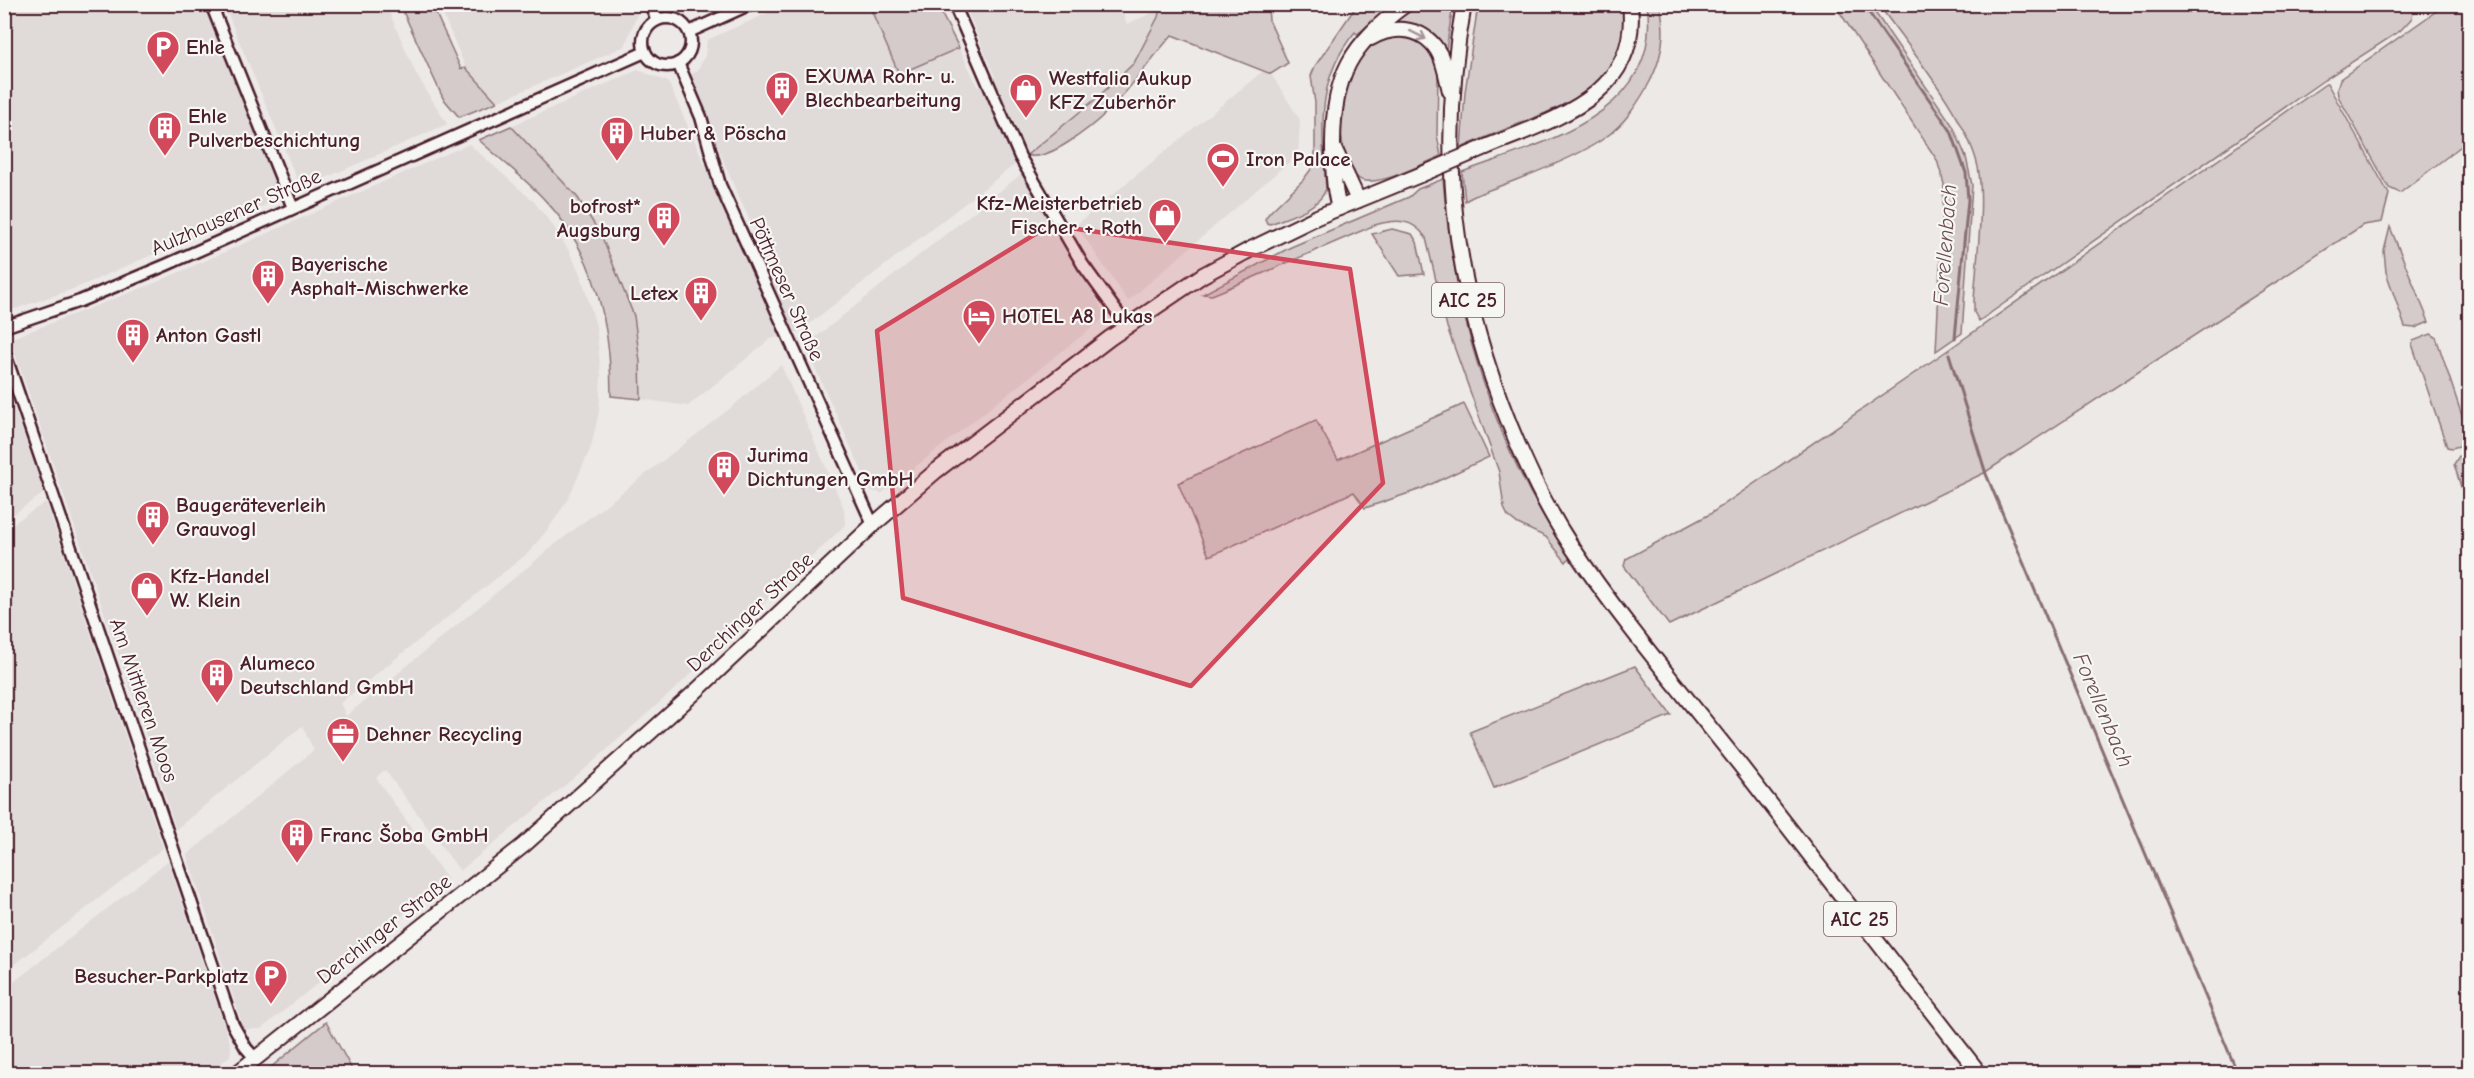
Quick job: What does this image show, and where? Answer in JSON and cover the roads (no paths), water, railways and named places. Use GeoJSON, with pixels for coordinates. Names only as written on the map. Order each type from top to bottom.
{"type":"FeatureCollection","features":[{"type":"Feature","properties":{"kind":"main road"},"geometry":{"type":"LineString","coordinates":[[1339,208],[1333,170],[1333,115],[1342,75],[1380,23],[1406,4]]}},
{"type":"Feature","properties":{"kind":"main road","name":"Derchinger Straße"},"geometry":{"type":"LineString","coordinates":[[236,1074],[524,845],[708,680],[873,525],[936,471],[1127,326],[1220,265],[1317,217],[1562,116],[1599,92],[1618,69],[1625,54],[1632,25],[1630,4]]}},
{"type":"Feature","properties":{"kind":"main road","name":"AIC 25"},"geometry":{"type":"LineString","coordinates":[[1465,7],[1452,95],[1452,205],[1471,313],[1498,398],[1527,468],[1570,543],[1642,642],[1980,1074]]}},
{"type":"Feature","properties":{"kind":"main road"},"geometry":{"type":"LineString","coordinates":[[1364,42],[1395,28],[1416,32],[1439,52],[1452,95]]}},
{"type":"Feature","properties":{"kind":"main road"},"geometry":{"type":"LineString","coordinates":[[1333,145],[1358,200]]}},
{"type":"Feature","properties":{"kind":"street"},"geometry":{"type":"LineString","coordinates":[[211,4],[293,208]]}},
{"type":"Feature","properties":{"kind":"street"},"geometry":{"type":"LineString","coordinates":[[650,4],[657,20]]}},
{"type":"Feature","properties":{"kind":"street"},"geometry":{"type":"LineString","coordinates":[[689,32],[751,4]]}},
{"type":"Feature","properties":{"kind":"street"},"geometry":{"type":"LineString","coordinates":[[954,4],[1020,157],[1083,265],[1127,326]]}},
{"type":"Feature","properties":{"kind":"street"},"geometry":{"type":"LineString","coordinates":[[672,18],[685,26],[689,32],[690,46],[684,59],[672,66],[653,62],[645,52],[643,37],[646,30],[657,20],[672,18]]}},
{"type":"Feature","properties":{"kind":"street","name":"Aulzhausener Straße"},"geometry":{"type":"LineString","coordinates":[[4,327],[80,301],[645,52]]}},
{"type":"Feature","properties":{"kind":"street","name":"Pöttmeser Straße"},"geometry":{"type":"LineString","coordinates":[[678,63],[701,117],[720,185],[873,525]]}},
{"type":"Feature","properties":{"kind":"street","name":"Am Mittleren Moos"},"geometry":{"type":"LineString","coordinates":[[4,351],[233,1025],[246,1048],[255,1058]]}},
{"type":"Feature","properties":{"kind":"waterway","name":"Forellenbach"},"geometry":{"type":"LineString","coordinates":[[1863,4],[1951,131],[1966,173],[1968,200],[1955,338]]}},
{"type":"Feature","properties":{"kind":"waterway","name":"Forellenbach"},"geometry":{"type":"LineString","coordinates":[[1949,354],[1986,474],[2238,1074]]}},
{"type":"Feature","properties":{"kind":"place","name":"Ehle"},"geometry":{"type":"Point","coordinates":[163,76]}},
{"type":"Feature","properties":{"kind":"place","name":"EXUMA Rohr- u. Blechbearbeitung"},"geometry":{"type":"Point","coordinates":[782,117]}},
{"type":"Feature","properties":{"kind":"place","name":"Westfalia Aukup KFZ Zuberhör"},"geometry":{"type":"Point","coordinates":[1026,119]}},
{"type":"Feature","properties":{"kind":"place","name":"Ehle Pulverbeschichtung"},"geometry":{"type":"Point","coordinates":[165,157]}},
{"type":"Feature","properties":{"kind":"place","name":"Huber & Pöscha"},"geometry":{"type":"Point","coordinates":[617,162]}},
{"type":"Feature","properties":{"kind":"place","name":"Iron Palace"},"geometry":{"type":"Point","coordinates":[1223,188]}},
{"type":"Feature","properties":{"kind":"place","name":"Kfz-Meisterbetrieb Fischer + Roth"},"geometry":{"type":"Point","coordinates":[1165,244]}},
{"type":"Feature","properties":{"kind":"place","name":"bofrost* Augsburg"},"geometry":{"type":"Point","coordinates":[664,247]}},
{"type":"Feature","properties":{"kind":"place","name":"Bayerische Asphalt-Mischwerke"},"geometry":{"type":"Point","coordinates":[268,305]}},
{"type":"Feature","properties":{"kind":"place","name":"Letex"},"geometry":{"type":"Point","coordinates":[701,322]}},
{"type":"Feature","properties":{"kind":"place","name":"HOTEL A8 Lukas"},"geometry":{"type":"Point","coordinates":[979,345]}},
{"type":"Feature","properties":{"kind":"place","name":"Anton Gastl"},"geometry":{"type":"Point","coordinates":[133,364]}},
{"type":"Feature","properties":{"kind":"place","name":"Jurima Dichtungen GmbH"},"geometry":{"type":"Point","coordinates":[724,496]}},
{"type":"Feature","properties":{"kind":"place","name":"Baugeräteverleih Grauvogl"},"geometry":{"type":"Point","coordinates":[153,546]}},
{"type":"Feature","properties":{"kind":"place","name":"Kfz-Handel W. Klein"},"geometry":{"type":"Point","coordinates":[147,617]}},
{"type":"Feature","properties":{"kind":"place","name":"Alumeco Deutschland GmbH"},"geometry":{"type":"Point","coordinates":[217,704]}},
{"type":"Feature","properties":{"kind":"place","name":"Dehner Recycling"},"geometry":{"type":"Point","coordinates":[343,763]}},
{"type":"Feature","properties":{"kind":"place","name":"Franc Šoba GmbH"},"geometry":{"type":"Point","coordinates":[297,864]}},
{"type":"Feature","properties":{"kind":"place","name":"Besucher-Parkplatz"},"geometry":{"type":"Point","coordinates":[271,1005]}}]}
